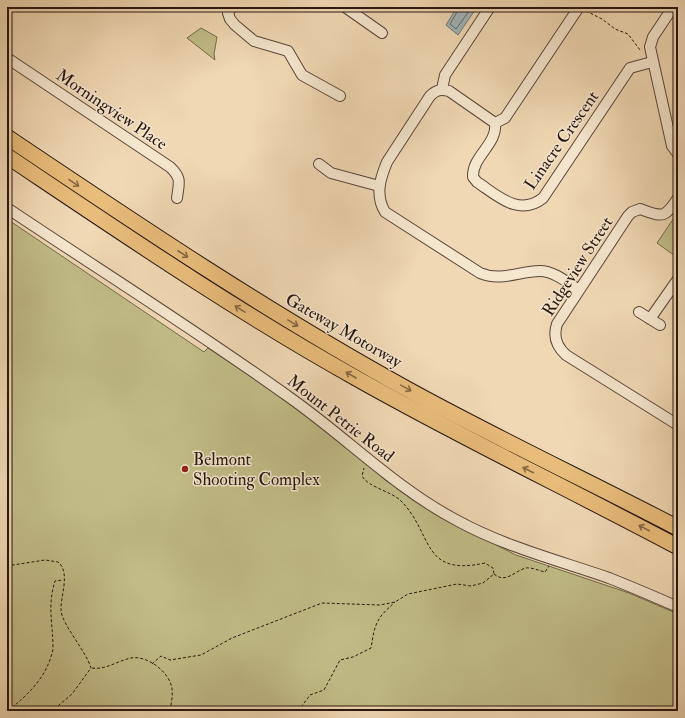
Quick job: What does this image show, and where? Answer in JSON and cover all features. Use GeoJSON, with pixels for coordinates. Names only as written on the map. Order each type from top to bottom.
{"type":"FeatureCollection","features":[{"type":"Feature","properties":{"kind":"highway","name":"Gateway Motorway"},"geometry":{"type":"LineString","coordinates":[[7,137],[158,239],[302,329],[407,389],[678,528]]}},
{"type":"Feature","properties":{"kind":"highway","name":"Gateway Motorway"},"geometry":{"type":"LineString","coordinates":[[7,156],[194,281],[355,378],[436,422],[678,547]]}},
{"type":"Feature","properties":{"kind":"street"},"geometry":{"type":"LineString","coordinates":[[232,7],[228,13],[230,19],[254,42],[288,51],[302,75],[340,96]]}},
{"type":"Feature","properties":{"kind":"street"},"geometry":{"type":"LineString","coordinates":[[345,7],[382,33]]}},
{"type":"Feature","properties":{"kind":"street"},"geometry":{"type":"LineString","coordinates":[[442,89],[445,75],[490,7]]}},
{"type":"Feature","properties":{"kind":"street"},"geometry":{"type":"LineString","coordinates":[[673,7],[653,37],[650,46],[652,62],[672,146],[678,154]]}},
{"type":"Feature","properties":{"kind":"street"},"geometry":{"type":"LineString","coordinates":[[579,290],[548,272],[540,271],[500,277],[492,277],[480,273],[385,212],[380,203],[379,186],[387,162],[430,96],[436,91],[442,89],[449,91],[495,123],[505,118],[582,8]]}},
{"type":"Feature","properties":{"kind":"street","name":"Morningview Place"},"geometry":{"type":"LineString","coordinates":[[7,58],[170,167],[178,174],[179,182],[177,198]]}},
{"type":"Feature","properties":{"kind":"street","name":"Linacre Crescent"},"geometry":{"type":"LineString","coordinates":[[495,123],[494,135],[475,164],[473,177],[512,205],[530,206],[543,198],[630,68],[652,62]]}},
{"type":"Feature","properties":{"kind":"street"},"geometry":{"type":"LineString","coordinates":[[319,164],[331,173],[379,186]]}},
{"type":"Feature","properties":{"kind":"street"},"geometry":{"type":"LineString","coordinates":[[43,181],[52,168]]}},
{"type":"Feature","properties":{"kind":"street","name":"Ridgeview Street"},"geometry":{"type":"LineString","coordinates":[[678,198],[669,212],[664,214],[658,215],[640,209],[632,212],[557,324],[555,332],[559,349],[678,425]]}},
{"type":"Feature","properties":{"kind":"street","name":"Mount Petrie Road"},"geometry":{"type":"LineString","coordinates":[[7,208],[289,397],[334,430],[411,493],[456,520],[494,539],[551,560],[608,578],[678,607]]}},
{"type":"Feature","properties":{"kind":"street"},"geometry":{"type":"LineString","coordinates":[[650,319],[678,279]]}},
{"type":"Feature","properties":{"kind":"street"},"geometry":{"type":"LineString","coordinates":[[639,312],[660,325]]}},
{"type":"Feature","properties":{"kind":"path"},"geometry":{"type":"LineString","coordinates":[[582,8],[602,19],[609,26],[628,34],[640,50]]}},
{"type":"Feature","properties":{"kind":"path"},"geometry":{"type":"LineString","coordinates":[[674,221],[678,232]]}},
{"type":"Feature","properties":{"kind":"path"},"geometry":{"type":"LineString","coordinates":[[368,459],[362,470],[362,476],[365,481],[386,490],[399,499],[412,516],[427,544],[440,561],[451,566],[464,567],[485,563],[493,568],[494,574],[498,578],[507,578],[527,568],[545,572],[548,571],[551,560]]}},
{"type":"Feature","properties":{"kind":"path"},"geometry":{"type":"LineString","coordinates":[[7,563],[13,565],[44,560],[58,562],[60,564],[64,579],[60,610],[62,618],[82,648],[91,668]]}},
{"type":"Feature","properties":{"kind":"path"},"geometry":{"type":"LineString","coordinates":[[298,711],[310,694],[324,690],[340,660],[353,657],[371,648],[375,626],[380,616],[395,602],[408,594],[457,584],[471,586],[483,583],[494,574]]}},
{"type":"Feature","properties":{"kind":"path"},"geometry":{"type":"LineString","coordinates":[[8,711],[29,694],[44,675],[54,650],[50,621],[51,594],[55,581],[64,579]]}},
{"type":"Feature","properties":{"kind":"path"},"geometry":{"type":"LineString","coordinates":[[152,664],[161,656],[170,660],[201,655],[232,638],[322,603],[380,605],[395,602]]}},
{"type":"Feature","properties":{"kind":"path"},"geometry":{"type":"LineString","coordinates":[[91,668],[103,668],[131,658],[143,658],[165,674],[173,690],[170,711]]}},
{"type":"Feature","properties":{"kind":"path"},"geometry":{"type":"LineString","coordinates":[[52,711],[72,694],[91,668]]}},
{"type":"Feature","properties":{"kind":"shaded area"},"geometry":{"type":"Polygon","coordinates":[[[201,28],[217,37],[214,54],[215,60],[187,38],[201,28]]]}},
{"type":"Feature","properties":{"kind":"shaded area"},"geometry":{"type":"Polygon","coordinates":[[[678,212],[678,258],[657,243],[678,212]]]}},
{"type":"Feature","properties":{"kind":"shaded area","name":"Belmont Shooting Complex"},"geometry":{"type":"Polygon","coordinates":[[[7,219],[204,352],[208,348],[284,399],[357,454],[385,480],[433,513],[516,555],[629,593],[678,614],[678,711],[7,711],[7,219]]]}},
{"type":"Feature","properties":{"kind":"water"},"geometry":{"type":"Polygon","coordinates":[[[457,7],[477,7],[458,35],[446,25],[457,7]]]}},
{"type":"Feature","properties":{"kind":"place","name":"Belmont Shooting Complex"},"geometry":{"type":"Point","coordinates":[185,469]}}]}
